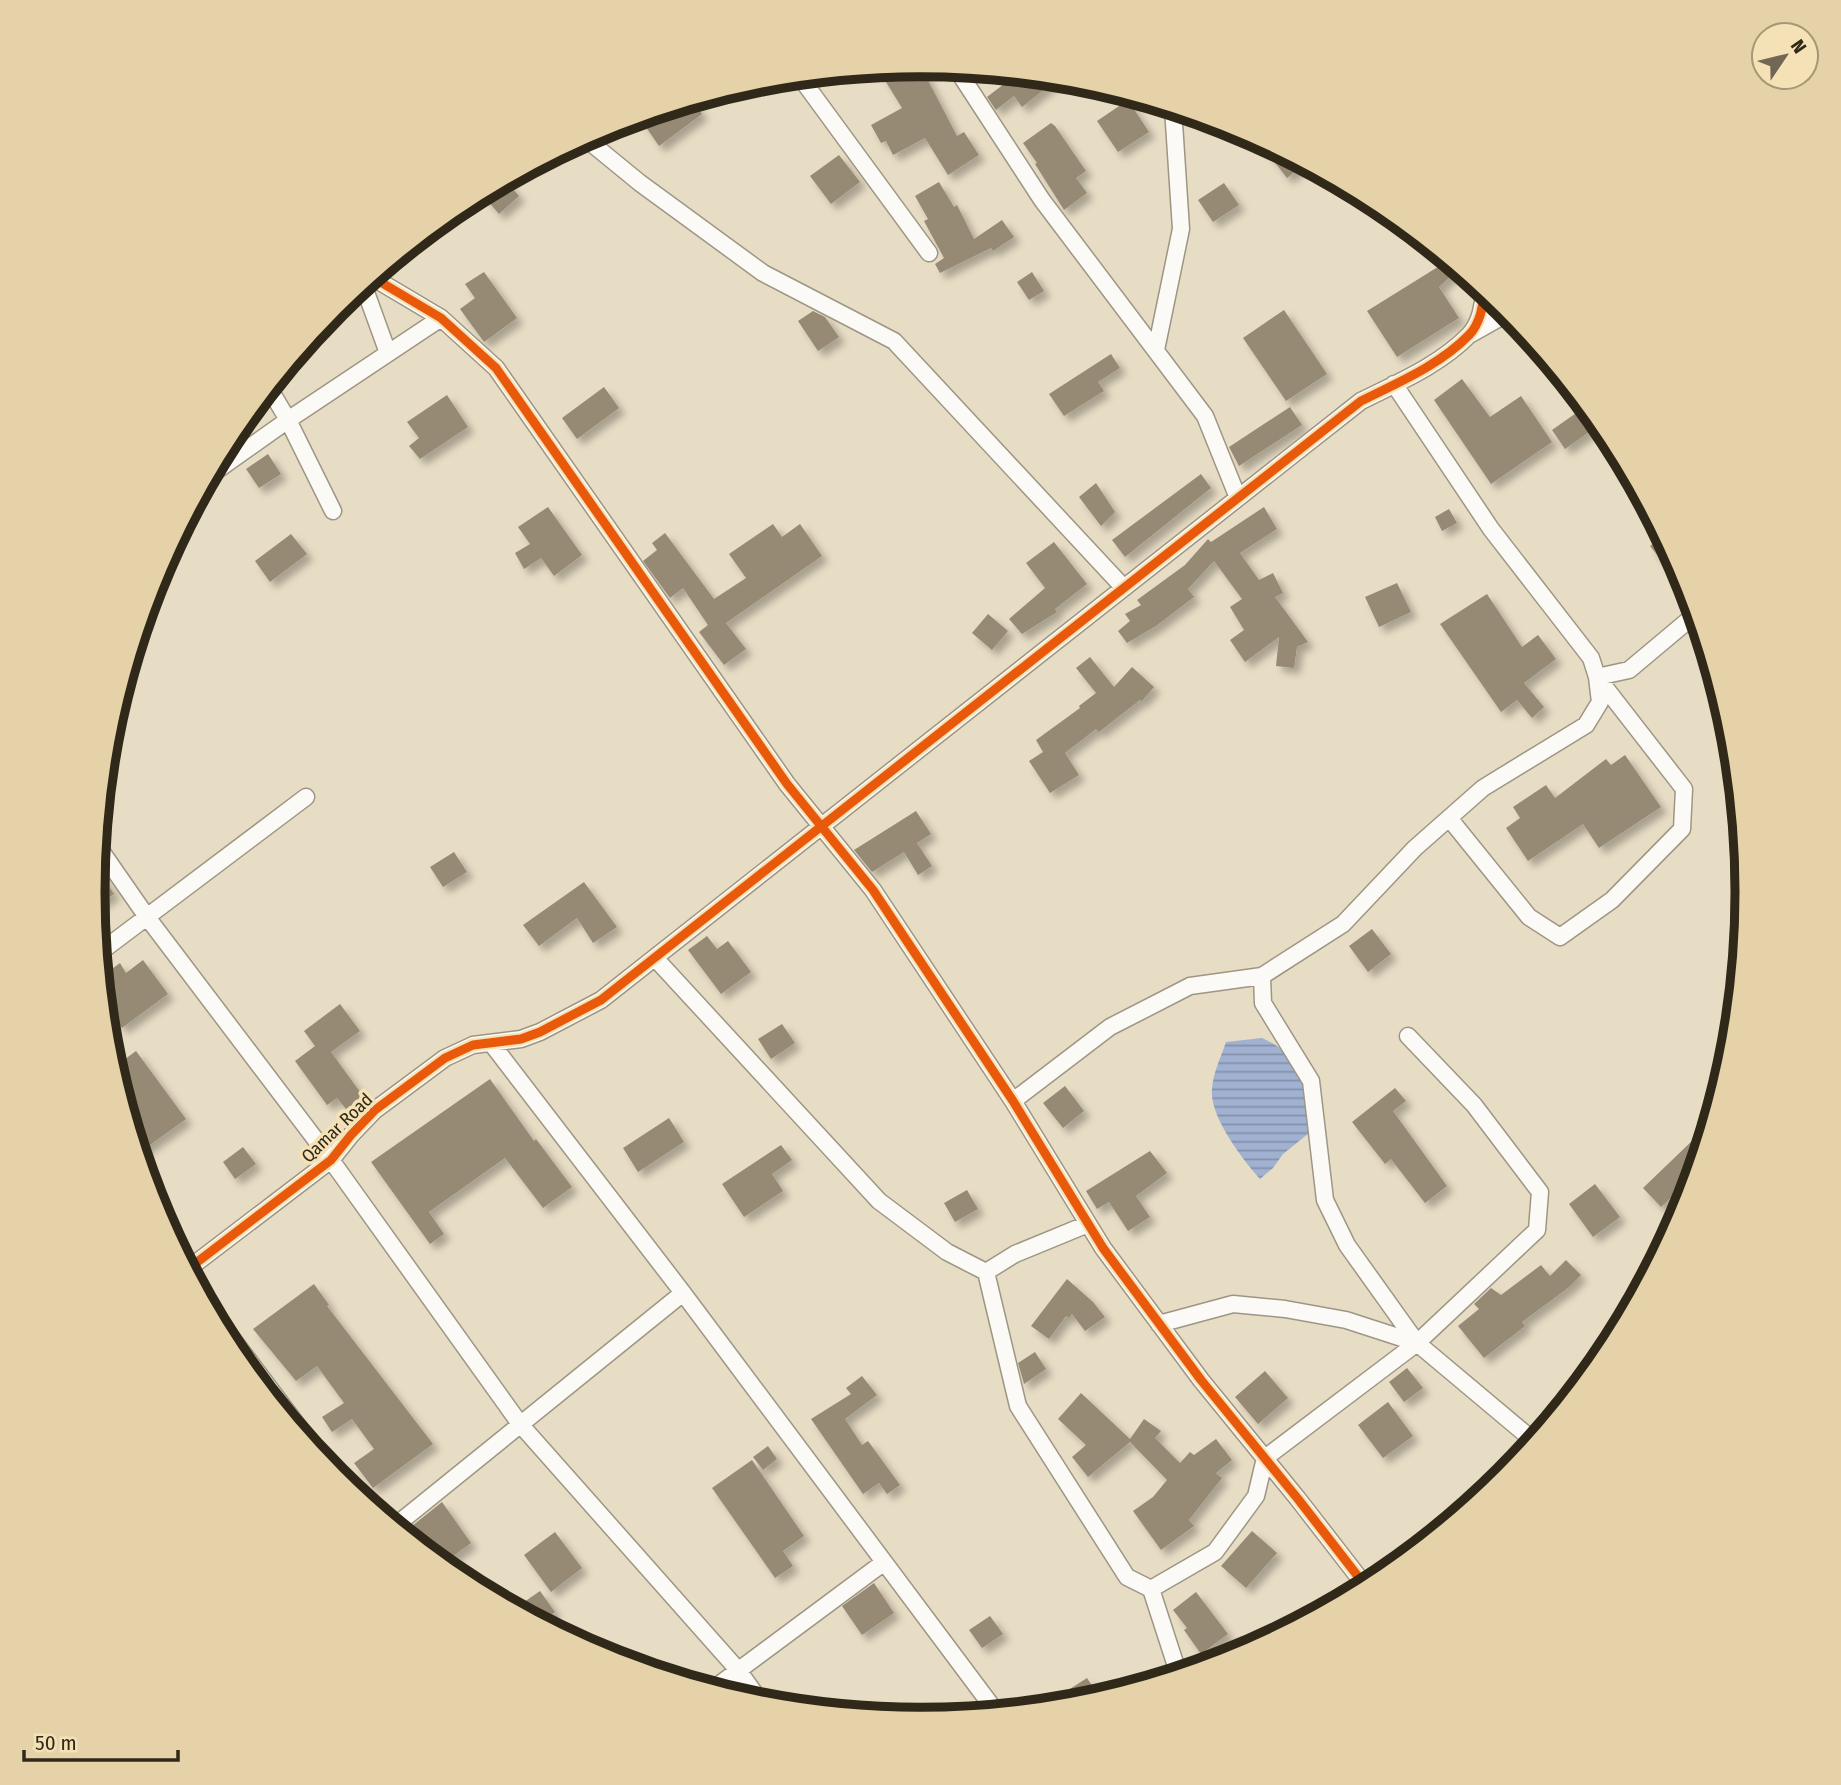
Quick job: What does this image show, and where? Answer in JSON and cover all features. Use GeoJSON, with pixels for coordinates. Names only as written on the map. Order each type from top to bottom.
{"type":"FeatureCollection","features":[{"type":"Feature","properties":{"kind":"street"},"geometry":{"type":"LineString","coordinates":[[963,79],[1042,200],[1205,416],[1238,498]]}},
{"type":"Feature","properties":{"kind":"street"},"geometry":{"type":"LineString","coordinates":[[806,85],[929,253]]}},
{"type":"Feature","properties":{"kind":"street"},"geometry":{"type":"LineString","coordinates":[[1156,350],[1181,229],[1174,117]]}},
{"type":"Feature","properties":{"kind":"street"},"geometry":{"type":"LineString","coordinates":[[594,145],[640,183],[763,273],[894,341],[1124,588]]}},
{"type":"Feature","properties":{"kind":"street"},"geometry":{"type":"LineString","coordinates":[[380,282],[441,318],[496,369],[787,784],[873,890],[1013,1101],[1088,1224],[1159,1324],[1200,1381],[1265,1458],[1360,1579]]}},
{"type":"Feature","properties":{"kind":"street"},"geometry":{"type":"LineString","coordinates":[[367,294],[388,353]]}},
{"type":"Feature","properties":{"kind":"street"},"geometry":{"type":"LineString","coordinates":[[1471,334],[1483,303]]}},
{"type":"Feature","properties":{"kind":"street"},"geometry":{"type":"LineString","coordinates":[[227,463],[441,318]]}},
{"type":"Feature","properties":{"kind":"street","name":"Qamar Road"},"geometry":{"type":"LineString","coordinates":[[195,1264],[331,1160],[375,1110],[445,1058],[473,1045],[521,1039],[540,1032],[601,1000],[1361,401],[1434,362],[1471,334],[1499,318]]}},
{"type":"Feature","properties":{"kind":"street"},"geometry":{"type":"LineString","coordinates":[[1013,1101],[1110,1027],[1190,986],[1262,976],[1343,924],[1416,848],[1483,788],[1586,725],[1600,702],[1591,658],[1491,529],[1394,384]]}},
{"type":"Feature","properties":{"kind":"street"},"geometry":{"type":"LineString","coordinates":[[273,397],[288,420],[333,511]]}},
{"type":"Feature","properties":{"kind":"street"},"geometry":{"type":"LineString","coordinates":[[1597,677],[1629,670],[1689,620]]}},
{"type":"Feature","properties":{"kind":"street"},"geometry":{"type":"LineString","coordinates":[[1449,818],[1529,917],[1560,937],[1612,900],[1682,829],[1684,789],[1597,677]]}},
{"type":"Feature","properties":{"kind":"street"},"geometry":{"type":"LineString","coordinates":[[107,947],[306,797]]}},
{"type":"Feature","properties":{"kind":"street"},"geometry":{"type":"LineString","coordinates":[[106,858],[147,917],[331,1160],[520,1424],[753,1690]]}},
{"type":"Feature","properties":{"kind":"street"},"geometry":{"type":"LineString","coordinates":[[655,958],[879,1201],[947,1252],[986,1272],[1018,1406],[1127,1577],[1151,1589],[1176,1667]]}},
{"type":"Feature","properties":{"kind":"street"},"geometry":{"type":"LineString","coordinates":[[1262,976],[1264,1003],[1311,1081],[1325,1200],[1348,1245],[1417,1343],[1528,1436]]}},
{"type":"Feature","properties":{"kind":"street"},"geometry":{"type":"LineString","coordinates":[[1151,1589],[1214,1552],[1256,1496],[1265,1458],[1417,1343],[1537,1230],[1540,1192],[1474,1105],[1408,1036]]}},
{"type":"Feature","properties":{"kind":"street"},"geometry":{"type":"LineString","coordinates":[[491,1043],[683,1293],[990,1704]]}},
{"type":"Feature","properties":{"kind":"street"},"geometry":{"type":"LineString","coordinates":[[986,1272],[1015,1254],[1088,1224]]}},
{"type":"Feature","properties":{"kind":"street"},"geometry":{"type":"LineString","coordinates":[[401,1521],[683,1293]]}},
{"type":"Feature","properties":{"kind":"street"},"geometry":{"type":"LineString","coordinates":[[1159,1324],[1233,1304],[1285,1309],[1346,1320],[1417,1343]]}},
{"type":"Feature","properties":{"kind":"street"},"geometry":{"type":"LineString","coordinates":[[721,1683],[883,1563]]}},
{"type":"Feature","properties":{"kind":"water"},"geometry":{"type":"Polygon","coordinates":[[[1262,1038],[1287,1054],[1302,1075],[1314,1129],[1283,1154],[1273,1168],[1260,1179],[1221,1124],[1212,1089],[1226,1042],[1262,1038]]]}},
{"type":"Feature","properties":{"kind":"building"},"geometry":{"type":"Polygon","coordinates":[[[926,77],[957,136],[964,132],[979,155],[948,175],[925,138],[893,155],[886,141],[881,143],[871,125],[902,108],[884,78],[926,77]]]}},
{"type":"Feature","properties":{"kind":"building"},"geometry":{"type":"Polygon","coordinates":[[[1006,82],[1047,87],[1022,107],[1014,96],[996,110],[987,97],[1006,82]]]}},
{"type":"Feature","properties":{"kind":"building"},"geometry":{"type":"Polygon","coordinates":[[[1124,103],[1131,105],[1149,132],[1118,152],[1097,121],[1124,103]]]}},
{"type":"Feature","properties":{"kind":"building"},"geometry":{"type":"Polygon","coordinates":[[[698,108],[702,114],[659,146],[645,125],[698,108]]]}},
{"type":"Feature","properties":{"kind":"building"},"geometry":{"type":"Polygon","coordinates":[[[1051,123],[1086,171],[1076,178],[1087,193],[1064,210],[1023,143],[1051,123]]]}},
{"type":"Feature","properties":{"kind":"building"},"geometry":{"type":"Polygon","coordinates":[[[839,155],[860,182],[831,204],[810,176],[839,155]]]}},
{"type":"Feature","properties":{"kind":"building"},"geometry":{"type":"Polygon","coordinates":[[[1270,156],[1298,170],[1287,178],[1270,156]]]}},
{"type":"Feature","properties":{"kind":"building"},"geometry":{"type":"Polygon","coordinates":[[[939,182],[954,207],[957,205],[974,239],[1002,220],[1014,237],[993,251],[991,248],[940,273],[935,264],[944,258],[924,221],[928,219],[915,196],[939,182]]]}},
{"type":"Feature","properties":{"kind":"building"},"geometry":{"type":"Polygon","coordinates":[[[1224,183],[1239,205],[1213,222],[1198,200],[1224,183]]]}},
{"type":"Feature","properties":{"kind":"building"},"geometry":{"type":"Polygon","coordinates":[[[511,187],[519,196],[499,214],[488,201],[511,187]]]}},
{"type":"Feature","properties":{"kind":"building"},"geometry":{"type":"Polygon","coordinates":[[[1441,265],[1453,275],[1439,287],[1459,318],[1397,357],[1367,311],[1441,265]]]}},
{"type":"Feature","properties":{"kind":"building"},"geometry":{"type":"Polygon","coordinates":[[[484,272],[517,318],[484,342],[460,309],[475,298],[465,284],[484,272]]]}},
{"type":"Feature","properties":{"kind":"building"},"geometry":{"type":"Polygon","coordinates":[[[1032,272],[1044,291],[1029,300],[1017,282],[1032,272]]]}},
{"type":"Feature","properties":{"kind":"building"},"geometry":{"type":"Polygon","coordinates":[[[1284,310],[1327,374],[1286,401],[1243,338],[1284,310]]]}},
{"type":"Feature","properties":{"kind":"building"},"geometry":{"type":"Polygon","coordinates":[[[813,311],[825,317],[839,337],[818,351],[798,321],[813,311]]]}},
{"type":"Feature","properties":{"kind":"building"},"geometry":{"type":"Polygon","coordinates":[[[1111,354],[1120,368],[1098,382],[1104,391],[1064,416],[1049,394],[1111,354]]]}},
{"type":"Feature","properties":{"kind":"building"},"geometry":{"type":"Polygon","coordinates":[[[1462,379],[1490,417],[1521,396],[1552,442],[1491,484],[1434,400],[1462,379]]]}},
{"type":"Feature","properties":{"kind":"building"},"geometry":{"type":"Polygon","coordinates":[[[604,387],[619,408],[577,439],[562,418],[604,387]]]}},
{"type":"Feature","properties":{"kind":"building"},"geometry":{"type":"Polygon","coordinates":[[[447,395],[468,427],[420,459],[409,446],[419,438],[407,422],[447,395]]]}},
{"type":"Feature","properties":{"kind":"building"},"geometry":{"type":"Polygon","coordinates":[[[1290,407],[1302,425],[1239,466],[1229,447],[1290,407]]]}},
{"type":"Feature","properties":{"kind":"building"},"geometry":{"type":"Polygon","coordinates":[[[1578,411],[1592,430],[1565,449],[1552,430],[1578,411]]]}},
{"type":"Feature","properties":{"kind":"building"},"geometry":{"type":"Polygon","coordinates":[[[268,454],[281,474],[259,488],[246,469],[268,454]]]}},
{"type":"Feature","properties":{"kind":"building"},"geometry":{"type":"Polygon","coordinates":[[[1201,474],[1211,488],[1125,557],[1112,540],[1201,474]]]}},
{"type":"Feature","properties":{"kind":"building"},"geometry":{"type":"Polygon","coordinates":[[[1096,483],[1115,512],[1101,526],[1079,497],[1096,483]]]}},
{"type":"Feature","properties":{"kind":"building"},"geometry":{"type":"Polygon","coordinates":[[[548,507],[582,555],[554,576],[541,558],[524,569],[515,553],[530,544],[518,527],[548,507]]]}},
{"type":"Feature","properties":{"kind":"building"},"geometry":{"type":"Polygon","coordinates":[[[1264,507],[1277,529],[1240,553],[1259,580],[1273,573],[1283,593],[1275,597],[1308,642],[1297,647],[1294,668],[1276,666],[1279,637],[1245,662],[1230,640],[1244,630],[1230,607],[1242,599],[1214,561],[1188,589],[1194,597],[1156,626],[1127,643],[1118,631],[1130,621],[1125,614],[1141,605],[1137,600],[1185,565],[1208,539],[1211,542],[1264,507]]]}},
{"type":"Feature","properties":{"kind":"building"},"geometry":{"type":"Polygon","coordinates":[[[1449,509],[1457,523],[1442,531],[1435,517],[1449,509]]]}},
{"type":"Feature","properties":{"kind":"building"},"geometry":{"type":"Polygon","coordinates":[[[773,524],[782,537],[800,524],[822,556],[726,623],[746,649],[724,665],[699,632],[708,625],[683,588],[670,598],[643,561],[657,550],[652,543],[665,533],[714,599],[746,578],[729,554],[773,524]]]}},
{"type":"Feature","properties":{"kind":"building"},"geometry":{"type":"Polygon","coordinates":[[[291,534],[307,554],[270,582],[255,561],[291,534]]]}},
{"type":"Feature","properties":{"kind":"building"},"geometry":{"type":"Polygon","coordinates":[[[1656,541],[1670,572],[1650,546],[1656,541]]]}},
{"type":"Feature","properties":{"kind":"building"},"geometry":{"type":"Polygon","coordinates":[[[1054,542],[1087,584],[1055,609],[1057,612],[1022,634],[1009,619],[1045,588],[1026,563],[1054,542]]]}},
{"type":"Feature","properties":{"kind":"building"},"geometry":{"type":"Polygon","coordinates":[[[1397,583],[1411,612],[1379,627],[1365,597],[1397,583]]]}},
{"type":"Feature","properties":{"kind":"building"},"geometry":{"type":"Polygon","coordinates":[[[1487,594],[1522,647],[1538,635],[1556,659],[1524,683],[1544,707],[1532,718],[1517,700],[1501,712],[1440,624],[1487,594]]]}},
{"type":"Feature","properties":{"kind":"building"},"geometry":{"type":"Polygon","coordinates":[[[988,614],[1008,631],[992,650],[972,633],[988,614]]]}},
{"type":"Feature","properties":{"kind":"building"},"geometry":{"type":"Polygon","coordinates":[[[1090,657],[1114,687],[1132,667],[1154,687],[1142,701],[1099,732],[1096,729],[1065,753],[1079,775],[1050,793],[1029,761],[1043,752],[1036,740],[1096,693],[1076,668],[1090,657]]]}},
{"type":"Feature","properties":{"kind":"building"},"geometry":{"type":"Polygon","coordinates":[[[1625,755],[1661,807],[1599,848],[1583,824],[1528,861],[1506,828],[1520,818],[1513,807],[1546,785],[1555,798],[1606,759],[1611,765],[1625,755]]]}},
{"type":"Feature","properties":{"kind":"building"},"geometry":{"type":"Polygon","coordinates":[[[916,811],[931,834],[917,843],[932,866],[918,875],[904,852],[872,872],[854,850],[916,811]]]}},
{"type":"Feature","properties":{"kind":"building"},"geometry":{"type":"Polygon","coordinates":[[[454,852],[467,872],[443,887],[430,867],[454,852]]]}},
{"type":"Feature","properties":{"kind":"building"},"geometry":{"type":"Polygon","coordinates":[[[105,881],[114,894],[105,900],[105,881]]]}},
{"type":"Feature","properties":{"kind":"building"},"geometry":{"type":"Polygon","coordinates":[[[584,882],[617,927],[593,943],[577,918],[539,946],[523,925],[584,882]]]}},
{"type":"Feature","properties":{"kind":"building"},"geometry":{"type":"Polygon","coordinates":[[[1372,929],[1391,954],[1368,972],[1349,946],[1372,929]]]}},
{"type":"Feature","properties":{"kind":"building"},"geometry":{"type":"Polygon","coordinates":[[[707,936],[717,949],[728,941],[751,972],[721,994],[688,950],[707,936]]]}},
{"type":"Feature","properties":{"kind":"building"},"geometry":{"type":"Polygon","coordinates":[[[143,960],[168,994],[122,1028],[115,1019],[109,971],[120,963],[126,973],[143,960]]]}},
{"type":"Feature","properties":{"kind":"building"},"geometry":{"type":"Polygon","coordinates":[[[340,1004],[360,1031],[331,1052],[363,1096],[346,1109],[337,1098],[327,1105],[295,1061],[315,1046],[304,1031],[340,1004]]]}},
{"type":"Feature","properties":{"kind":"building"},"geometry":{"type":"Polygon","coordinates":[[[782,1024],[795,1043],[771,1059],[758,1039],[782,1024]]]}},
{"type":"Feature","properties":{"kind":"building"},"geometry":{"type":"Polygon","coordinates":[[[136,1051],[186,1119],[146,1148],[133,1104],[123,1061],[136,1051]]]}},
{"type":"Feature","properties":{"kind":"building"},"geometry":{"type":"Polygon","coordinates":[[[490,1079],[534,1141],[536,1139],[572,1187],[543,1208],[505,1158],[429,1212],[444,1234],[430,1244],[371,1162],[490,1079]]]}},
{"type":"Feature","properties":{"kind":"building"},"geometry":{"type":"Polygon","coordinates":[[[1065,1086],[1084,1111],[1063,1128],[1043,1103],[1065,1086]]]}},
{"type":"Feature","properties":{"kind":"building"},"geometry":{"type":"Polygon","coordinates":[[[1395,1088],[1406,1101],[1393,1111],[1447,1186],[1425,1203],[1391,1159],[1385,1164],[1352,1122],[1395,1088]]]}},
{"type":"Feature","properties":{"kind":"building"},"geometry":{"type":"Polygon","coordinates":[[[669,1118],[684,1142],[638,1172],[623,1148],[669,1118]]]}},
{"type":"Feature","properties":{"kind":"building"},"geometry":{"type":"Polygon","coordinates":[[[1695,1138],[1697,1140],[1680,1189],[1661,1207],[1643,1188],[1695,1138]]]}},
{"type":"Feature","properties":{"kind":"building"},"geometry":{"type":"Polygon","coordinates":[[[781,1145],[792,1160],[772,1174],[783,1191],[744,1217],[722,1184],[781,1145]]]}},
{"type":"Feature","properties":{"kind":"building"},"geometry":{"type":"Polygon","coordinates":[[[243,1147],[256,1164],[235,1179],[223,1162],[243,1147]]]}},
{"type":"Feature","properties":{"kind":"building"},"geometry":{"type":"Polygon","coordinates":[[[1150,1151],[1167,1173],[1136,1196],[1150,1217],[1128,1231],[1109,1202],[1097,1209],[1086,1191],[1150,1151]]]}},
{"type":"Feature","properties":{"kind":"building"},"geometry":{"type":"Polygon","coordinates":[[[1595,1184],[1620,1217],[1593,1237],[1569,1204],[1595,1184]]]}},
{"type":"Feature","properties":{"kind":"building"},"geometry":{"type":"Polygon","coordinates":[[[967,1190],[978,1209],[955,1222],[944,1203],[967,1190]]]}},
{"type":"Feature","properties":{"kind":"building"},"geometry":{"type":"Polygon","coordinates":[[[1566,1260],[1581,1275],[1522,1322],[1525,1326],[1484,1358],[1458,1326],[1479,1309],[1474,1304],[1491,1288],[1501,1295],[1541,1265],[1550,1276],[1566,1260]]]}},
{"type":"Feature","properties":{"kind":"building"},"geometry":{"type":"Polygon","coordinates":[[[1067,1279],[1093,1302],[1105,1317],[1085,1331],[1072,1314],[1069,1318],[1066,1316],[1049,1339],[1031,1326],[1067,1279]]]}},
{"type":"Feature","properties":{"kind":"building"},"geometry":{"type":"Polygon","coordinates":[[[314,1284],[329,1305],[327,1306],[433,1444],[373,1488],[354,1463],[374,1449],[352,1419],[332,1432],[322,1417],[344,1403],[317,1366],[296,1381],[253,1329],[314,1284]]]}},
{"type":"Feature","properties":{"kind":"building"},"geometry":{"type":"Polygon","coordinates":[[[1035,1352],[1046,1369],[1024,1384],[1018,1363],[1035,1352]]]}},
{"type":"Feature","properties":{"kind":"building"},"geometry":{"type":"Polygon","coordinates":[[[1407,1368],[1423,1388],[1404,1402],[1389,1382],[1407,1368]]]}},
{"type":"Feature","properties":{"kind":"building"},"geometry":{"type":"Polygon","coordinates":[[[1265,1371],[1288,1398],[1258,1424],[1235,1397],[1265,1371]]]}},
{"type":"Feature","properties":{"kind":"building"},"geometry":{"type":"Polygon","coordinates":[[[862,1376],[877,1395],[845,1419],[862,1445],[868,1441],[900,1485],[887,1494],[879,1483],[863,1494],[811,1419],[851,1394],[846,1388],[862,1376]]]}},
{"type":"Feature","properties":{"kind":"building"},"geometry":{"type":"Polygon","coordinates":[[[1081,1393],[1130,1439],[1144,1419],[1161,1431],[1155,1438],[1180,1463],[1190,1452],[1194,1455],[1216,1439],[1232,1460],[1216,1473],[1222,1478],[1189,1520],[1194,1526],[1161,1550],[1133,1511],[1153,1497],[1167,1480],[1130,1442],[1088,1477],[1072,1457],[1086,1445],[1058,1419],[1081,1393]]]}},
{"type":"Feature","properties":{"kind":"building"},"geometry":{"type":"Polygon","coordinates":[[[1388,1402],[1413,1436],[1383,1458],[1358,1425],[1388,1402]]]}},
{"type":"Feature","properties":{"kind":"building"},"geometry":{"type":"Polygon","coordinates":[[[768,1446],[777,1459],[763,1470],[753,1457],[768,1446]]]}},
{"type":"Feature","properties":{"kind":"building"},"geometry":{"type":"Polygon","coordinates":[[[752,1460],[804,1536],[783,1551],[793,1566],[775,1578],[712,1488],[752,1460]]]}},
{"type":"Feature","properties":{"kind":"building"},"geometry":{"type":"Polygon","coordinates":[[[442,1502],[471,1543],[450,1558],[410,1528],[442,1502]]]}},
{"type":"Feature","properties":{"kind":"building"},"geometry":{"type":"Polygon","coordinates":[[[1252,1531],[1277,1553],[1246,1588],[1221,1566],[1252,1531]]]}},
{"type":"Feature","properties":{"kind":"building"},"geometry":{"type":"Polygon","coordinates":[[[555,1532],[582,1568],[551,1592],[524,1555],[555,1532]]]}},
{"type":"Feature","properties":{"kind":"building"},"geometry":{"type":"Polygon","coordinates":[[[874,1583],[894,1613],[862,1635],[842,1606],[874,1583]]]}},
{"type":"Feature","properties":{"kind":"building"},"geometry":{"type":"Polygon","coordinates":[[[540,1591],[555,1612],[548,1617],[522,1604],[540,1591]]]}},
{"type":"Feature","properties":{"kind":"building"},"geometry":{"type":"Polygon","coordinates":[[[1196,1592],[1228,1634],[1201,1654],[1184,1630],[1187,1628],[1173,1610],[1196,1592]]]}},
{"type":"Feature","properties":{"kind":"building"},"geometry":{"type":"Polygon","coordinates":[[[990,1616],[1003,1634],[982,1648],[969,1630],[990,1616]]]}},
{"type":"Feature","properties":{"kind":"building"},"geometry":{"type":"Polygon","coordinates":[[[1087,1678],[1094,1689],[1080,1692],[1060,1695],[1087,1678]]]}},
{"type":"Feature","properties":{"kind":"cycle path"},"geometry":{"type":"LineString","coordinates":[[380,282],[441,318],[496,368],[787,784],[873,890],[1013,1101],[1103,1248],[1201,1380],[1360,1579]]}},
{"type":"Feature","properties":{"kind":"cycle path"},"geometry":{"type":"LineString","coordinates":[[195,1264],[331,1160],[375,1110],[445,1058],[473,1045],[521,1039],[540,1032],[601,1000],[1361,401],[1418,372],[1458,346],[1479,320],[1483,302]]}}]}
